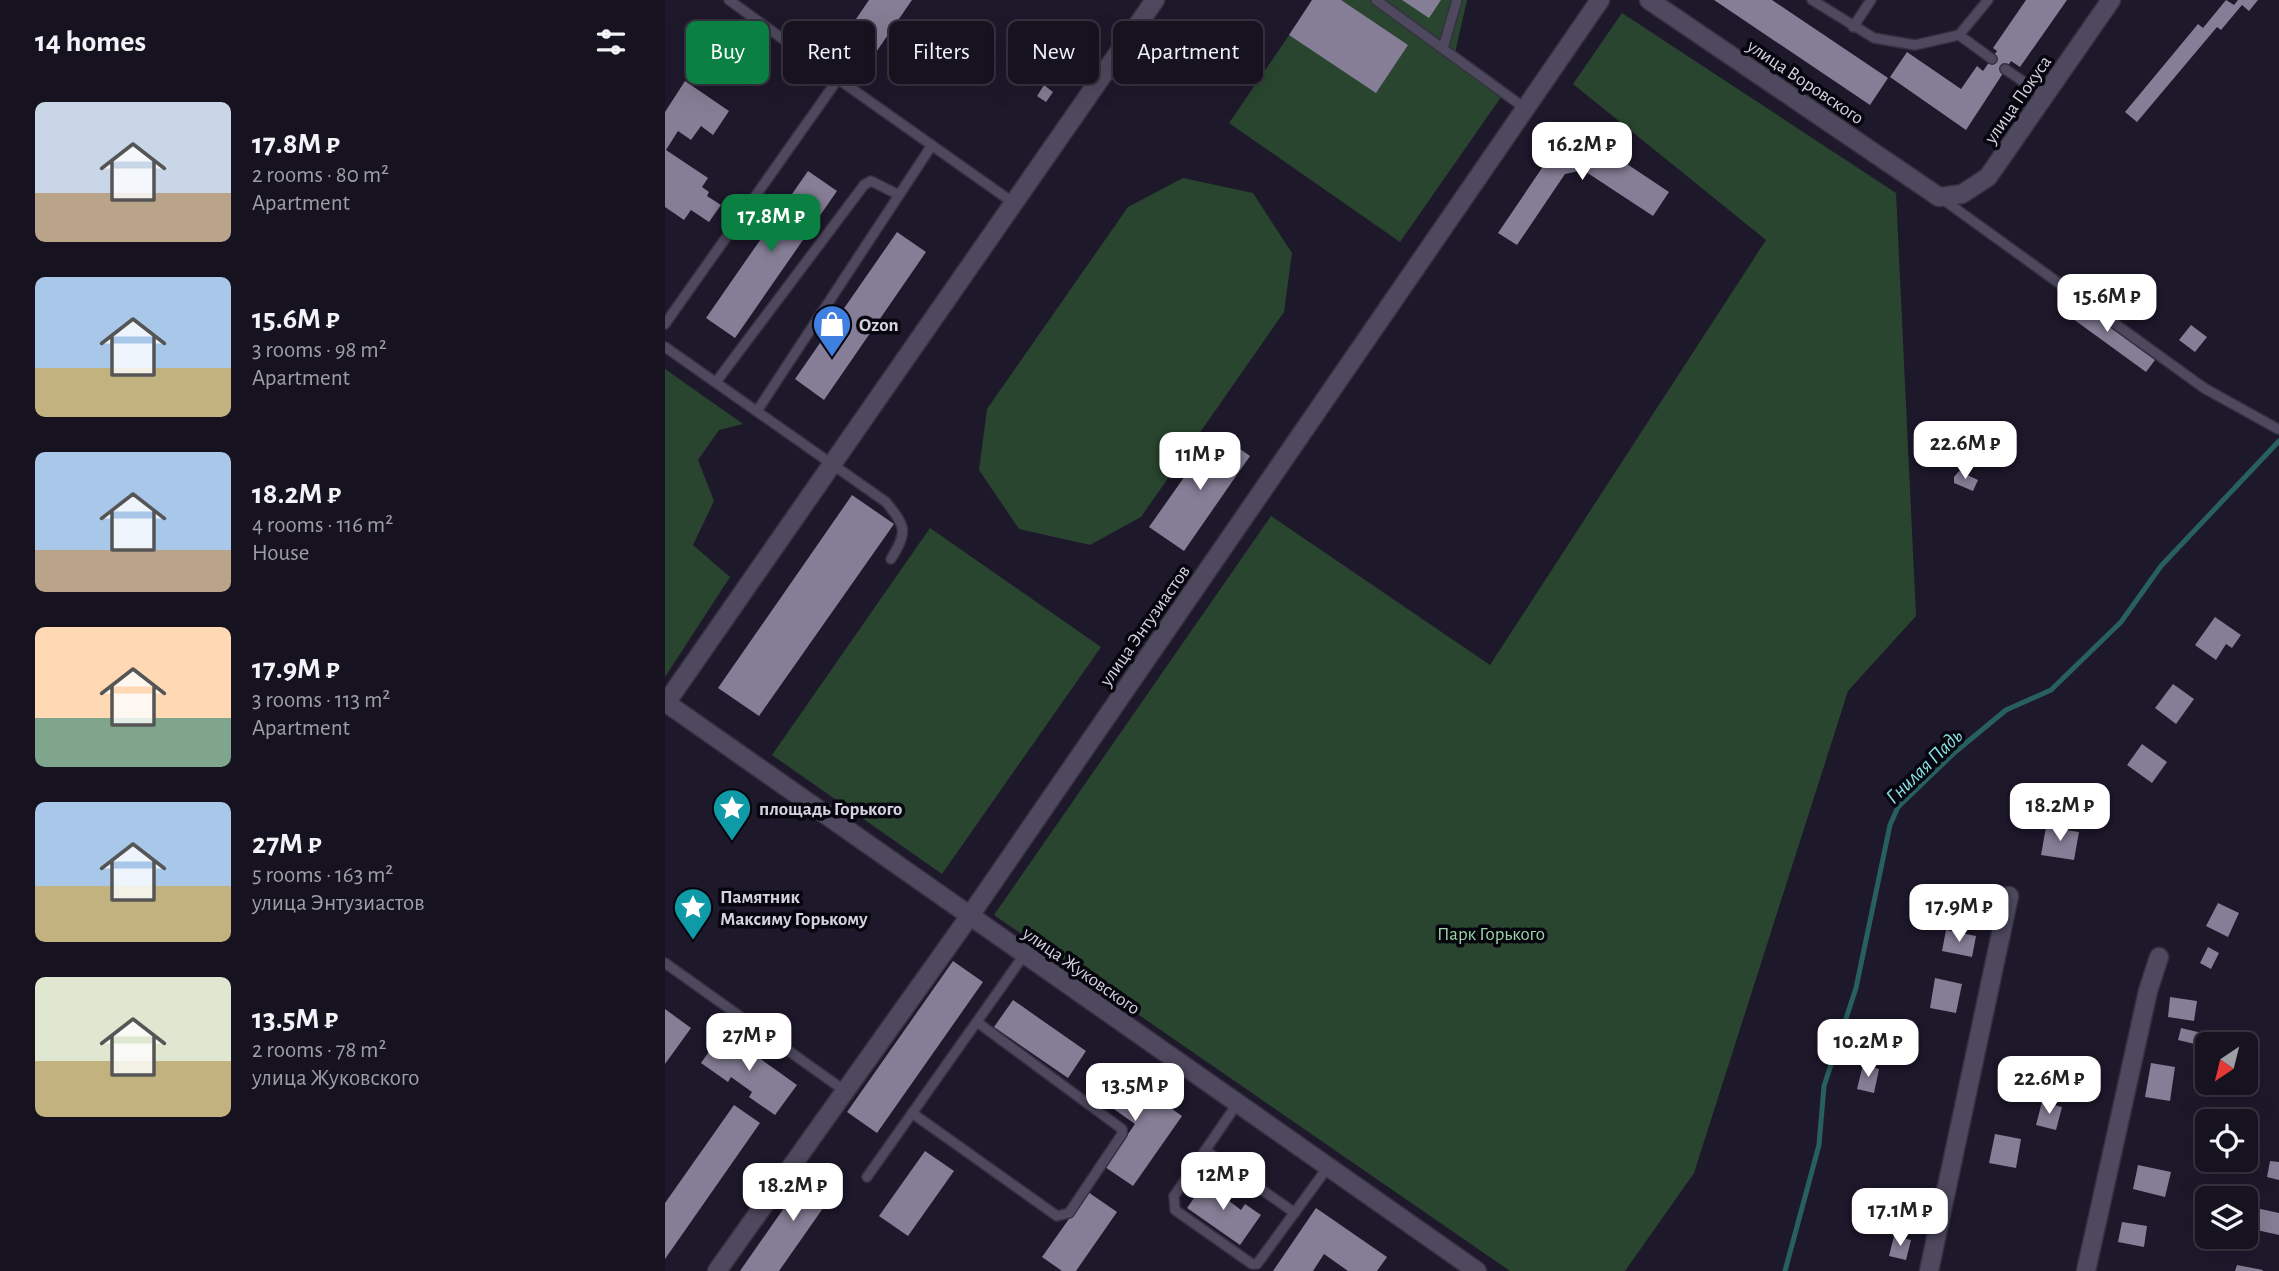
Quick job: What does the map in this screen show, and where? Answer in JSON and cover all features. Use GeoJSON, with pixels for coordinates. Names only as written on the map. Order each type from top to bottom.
{"type":"FeatureCollection","features":[{"type":"Feature","properties":{"kind":"street"},"geometry":{"type":"LineString","coordinates":[[665,702],[1155,0]]}},
{"type":"Feature","properties":{"kind":"street","name":"улица Энтузиастов"},"geometry":{"type":"LineString","coordinates":[[717,1271],[969,917],[1600,0]]}},
{"type":"Feature","properties":{"kind":"street","name":"улица Воровского"},"geometry":{"type":"LineString","coordinates":[[1649,0],[1939,197]]}},
{"type":"Feature","properties":{"kind":"street","name":"улица Покуса"},"geometry":{"type":"LineString","coordinates":[[1939,197],[1962,194],[1983,182],[2111,0]]}},
{"type":"Feature","properties":{"kind":"street","name":"улица Жуковского"},"geometry":{"type":"LineString","coordinates":[[665,702],[1477,1271]]}},
{"type":"Feature","properties":{"kind":"street"},"geometry":{"type":"LineString","coordinates":[[1929,1271],[2009,896]]}},
{"type":"Feature","properties":{"kind":"street"},"geometry":{"type":"LineString","coordinates":[[2086,1271],[2148,990],[2159,957]]}},
{"type":"Feature","properties":{"kind":"lane"},"geometry":{"type":"LineString","coordinates":[[729,0],[783,39]]}},
{"type":"Feature","properties":{"kind":"lane"},"geometry":{"type":"LineString","coordinates":[[1376,0],[1526,108]]}},
{"type":"Feature","properties":{"kind":"lane"},"geometry":{"type":"LineString","coordinates":[[1443,48],[1457,0]]}},
{"type":"Feature","properties":{"kind":"lane"},"geometry":{"type":"LineString","coordinates":[[1812,0],[1874,38],[1915,45],[1959,35],[1988,0]]}},
{"type":"Feature","properties":{"kind":"lane"},"geometry":{"type":"LineString","coordinates":[[1853,27],[1871,0]]}},
{"type":"Feature","properties":{"kind":"lane"},"geometry":{"type":"LineString","coordinates":[[1959,35],[1991,59]]}},
{"type":"Feature","properties":{"kind":"lane"},"geometry":{"type":"LineString","coordinates":[[2005,69],[2044,96]]}},
{"type":"Feature","properties":{"kind":"lane"},"geometry":{"type":"LineString","coordinates":[[665,324],[834,84]]}},
{"type":"Feature","properties":{"kind":"lane"},"geometry":{"type":"LineString","coordinates":[[845,84],[1015,204]]}},
{"type":"Feature","properties":{"kind":"lane"},"geometry":{"type":"LineString","coordinates":[[757,411],[932,145]]}},
{"type":"Feature","properties":{"kind":"lane"},"geometry":{"type":"LineString","coordinates":[[716,382],[864,185],[871,181],[878,183],[899,195]]}},
{"type":"Feature","properties":{"kind":"lane"},"geometry":{"type":"LineString","coordinates":[[1939,197],[2204,388],[2278,429]]}},
{"type":"Feature","properties":{"kind":"lane"},"geometry":{"type":"LineString","coordinates":[[665,347],[886,502],[901,521],[902,541],[891,559]]}},
{"type":"Feature","properties":{"kind":"lane"},"geometry":{"type":"LineString","coordinates":[[867,1177],[1024,956]]}},
{"type":"Feature","properties":{"kind":"lane"},"geometry":{"type":"LineString","coordinates":[[665,963],[845,1091]]}},
{"type":"Feature","properties":{"kind":"lane"},"geometry":{"type":"LineString","coordinates":[[912,1113],[1058,1216],[1069,1213],[1122,1129],[977,1022]]}},
{"type":"Feature","properties":{"kind":"lane"},"geometry":{"type":"LineString","coordinates":[[1237,1104],[1174,1196],[1175,1210],[1252,1264],[1257,1264],[1328,1167]]}},
{"type":"Feature","properties":{"kind":"lane"},"geometry":{"type":"LineString","coordinates":[[1205,1150],[1295,1213]]}},
{"type":"Feature","properties":{"kind":"green space"},"geometry":{"type":"Polygon","coordinates":[[[1313,0],[1467,0],[1455,53],[1506,90],[1400,242],[1229,123],[1256,84],[1263,84],[1263,73],[1313,0]]]}},
{"type":"Feature","properties":{"kind":"green space","name":"Парк Горького"},"geometry":{"type":"Polygon","coordinates":[[[1622,13],[1896,193],[1916,616],[1848,691],[1694,1173],[1625,1271],[1510,1271],[994,915],[1271,516],[1490,665],[1766,240],[1573,84],[1622,13]]]}},
{"type":"Feature","properties":{"kind":"green space"},"geometry":{"type":"Polygon","coordinates":[[[1183,178],[1253,193],[1292,253],[1284,312],[1141,517],[1090,545],[1019,529],[979,470],[987,409],[1128,207],[1183,178]]]}},
{"type":"Feature","properties":{"kind":"green space"},"geometry":{"type":"Polygon","coordinates":[[[665,369],[743,424],[719,430],[698,460],[714,501],[693,545],[730,577],[665,677],[665,369]]]}},
{"type":"Feature","properties":{"kind":"green space"},"geometry":{"type":"Polygon","coordinates":[[[930,528],[1101,647],[942,874],[772,755],[930,528]]]}},
{"type":"Feature","properties":{"kind":"building"},"geometry":{"type":"Polygon","coordinates":[[[869,0],[912,0],[898,21],[889,21],[889,33],[875,54],[875,21],[855,21],[869,0]]]}},
{"type":"Feature","properties":{"kind":"building"},"geometry":{"type":"Polygon","coordinates":[[[1312,0],[1341,0],[1408,45],[1376,93],[1289,35],[1312,0]]]}},
{"type":"Feature","properties":{"kind":"building"},"geometry":{"type":"Polygon","coordinates":[[[1402,0],[1441,0],[1429,18],[1402,0]]]}},
{"type":"Feature","properties":{"kind":"building"},"geometry":{"type":"Polygon","coordinates":[[[1714,0],[1772,0],[1888,78],[1870,105],[1714,0]]]}},
{"type":"Feature","properties":{"kind":"building"},"geometry":{"type":"Polygon","coordinates":[[[2026,0],[2067,0],[2020,67],[2011,61],[1966,130],[1890,77],[1907,52],[1961,89],[1977,66],[1983,71],[1997,51],[1993,48],[2026,0]]]}},
{"type":"Feature","properties":{"kind":"building"},"geometry":{"type":"Polygon","coordinates":[[[2226,0],[2234,5],[2238,0],[2258,0],[2249,11],[2242,5],[2221,30],[2217,27],[2137,122],[2125,112],[2198,24],[2203,28],[2226,0]]]}},
{"type":"Feature","properties":{"kind":"building"},"geometry":{"type":"Polygon","coordinates":[[[685,81],[729,111],[713,135],[701,126],[691,140],[678,131],[666,150],[708,178],[702,187],[709,192],[707,196],[721,205],[709,222],[691,210],[684,220],[665,207],[665,112],[685,81]]]}},
{"type":"Feature","properties":{"kind":"building"},"geometry":{"type":"Polygon","coordinates":[[[1044,85],[1053,92],[1046,102],[1037,96],[1044,85]]]}},
{"type":"Feature","properties":{"kind":"building"},"geometry":{"type":"Polygon","coordinates":[[[1579,132],[1669,192],[1653,216],[1583,170],[1565,174],[1517,245],[1498,233],[1565,134],[1579,132]]]}},
{"type":"Feature","properties":{"kind":"building"},"geometry":{"type":"Polygon","coordinates":[[[808,171],[837,191],[735,338],[706,318],[808,171]]]}},
{"type":"Feature","properties":{"kind":"building"},"geometry":{"type":"Polygon","coordinates":[[[897,232],[926,252],[824,400],[795,379],[897,232]]]}},
{"type":"Feature","properties":{"kind":"building"},"geometry":{"type":"Polygon","coordinates":[[[2067,296],[2155,360],[2146,372],[2058,308],[2067,296]]]}},
{"type":"Feature","properties":{"kind":"building"},"geometry":{"type":"Polygon","coordinates":[[[2191,325],[2207,337],[2195,352],[2179,340],[2191,325]]]}},
{"type":"Feature","properties":{"kind":"building"},"geometry":{"type":"Polygon","coordinates":[[[1216,432],[1250,456],[1184,551],[1149,527],[1216,432]]]}},
{"type":"Feature","properties":{"kind":"building"},"geometry":{"type":"Polygon","coordinates":[[[1959,471],[1978,480],[1973,491],[1954,483],[1954,477],[1959,471]]]}},
{"type":"Feature","properties":{"kind":"building"},"geometry":{"type":"Polygon","coordinates":[[[852,495],[894,524],[759,716],[718,688],[852,495]]]}},
{"type":"Feature","properties":{"kind":"building"},"geometry":{"type":"Polygon","coordinates":[[[2215,617],[2241,635],[2232,648],[2226,644],[2216,660],[2195,645],[2215,617]]]}},
{"type":"Feature","properties":{"kind":"building"},"geometry":{"type":"Polygon","coordinates":[[[2173,684],[2194,699],[2176,724],[2155,708],[2173,684]]]}},
{"type":"Feature","properties":{"kind":"building"},"geometry":{"type":"Polygon","coordinates":[[[2142,744],[2167,762],[2152,783],[2127,765],[2142,744]]]}},
{"type":"Feature","properties":{"kind":"building"},"geometry":{"type":"Polygon","coordinates":[[[2046,827],[2079,832],[2074,860],[2041,855],[2046,827]]]}},
{"type":"Feature","properties":{"kind":"building"},"geometry":{"type":"Polygon","coordinates":[[[2218,903],[2239,913],[2228,937],[2206,926],[2218,903]]]}},
{"type":"Feature","properties":{"kind":"building"},"geometry":{"type":"Polygon","coordinates":[[[1946,930],[1976,936],[1972,957],[1942,951],[1946,930]]]}},
{"type":"Feature","properties":{"kind":"building"},"geometry":{"type":"Polygon","coordinates":[[[2208,947],[2219,953],[2211,969],[2200,963],[2208,947]]]}},
{"type":"Feature","properties":{"kind":"building"},"geometry":{"type":"Polygon","coordinates":[[[953,961],[983,982],[877,1133],[847,1112],[953,961]]]}},
{"type":"Feature","properties":{"kind":"building"},"geometry":{"type":"Polygon","coordinates":[[[1935,978],[1962,984],[1956,1013],[1930,1008],[1935,978]]]}},
{"type":"Feature","properties":{"kind":"building"},"geometry":{"type":"Polygon","coordinates":[[[2170,997],[2197,1001],[2194,1021],[2168,1017],[2170,997]]]}},
{"type":"Feature","properties":{"kind":"building"},"geometry":{"type":"Polygon","coordinates":[[[1013,1000],[1086,1051],[1068,1078],[994,1027],[1013,1000]]]}},
{"type":"Feature","properties":{"kind":"building"},"geometry":{"type":"Polygon","coordinates":[[[665,1009],[691,1028],[665,1064],[665,1009]]]}},
{"type":"Feature","properties":{"kind":"building"},"geometry":{"type":"Polygon","coordinates":[[[2181,1028],[2198,1032],[2195,1032],[2195,1044],[2178,1040],[2181,1028]]]}},
{"type":"Feature","properties":{"kind":"building"},"geometry":{"type":"Polygon","coordinates":[[[723,1032],[797,1085],[775,1115],[749,1097],[752,1092],[731,1077],[728,1082],[701,1063],[723,1032]]]}},
{"type":"Feature","properties":{"kind":"building"},"geometry":{"type":"Polygon","coordinates":[[[2151,1063],[2175,1067],[2170,1101],[2145,1097],[2151,1063]]]}},
{"type":"Feature","properties":{"kind":"building"},"geometry":{"type":"Polygon","coordinates":[[[1109,1065],[1182,1116],[1133,1186],[1105,1167],[1135,1124],[1090,1092],[1109,1065]]]}},
{"type":"Feature","properties":{"kind":"building"},"geometry":{"type":"Polygon","coordinates":[[[1863,1065],[1879,1069],[1874,1093],[1857,1089],[1863,1065]]]}},
{"type":"Feature","properties":{"kind":"building"},"geometry":{"type":"Polygon","coordinates":[[[2042,1102],[2062,1107],[2056,1130],[2036,1125],[2042,1102]]]}},
{"type":"Feature","properties":{"kind":"building"},"geometry":{"type":"Polygon","coordinates":[[[734,1105],[760,1123],[665,1259],[665,1203],[734,1105]]]}},
{"type":"Feature","properties":{"kind":"building"},"geometry":{"type":"Polygon","coordinates":[[[1995,1134],[2021,1139],[2016,1168],[1989,1163],[1995,1134]]]}},
{"type":"Feature","properties":{"kind":"building"},"geometry":{"type":"Polygon","coordinates":[[[925,1151],[954,1171],[908,1236],[879,1216],[925,1151]]]}},
{"type":"Feature","properties":{"kind":"building"},"geometry":{"type":"Polygon","coordinates":[[[2270,1161],[2279,1162],[2279,1180],[2267,1177],[2270,1161]]]}},
{"type":"Feature","properties":{"kind":"building"},"geometry":{"type":"Polygon","coordinates":[[[814,1165],[840,1184],[779,1271],[740,1271],[814,1165]]]}},
{"type":"Feature","properties":{"kind":"building"},"geometry":{"type":"Polygon","coordinates":[[[2138,1165],[2171,1172],[2165,1197],[2133,1189],[2138,1165]]]}},
{"type":"Feature","properties":{"kind":"building"},"geometry":{"type":"Polygon","coordinates":[[[1208,1178],[1228,1192],[1224,1197],[1241,1210],[1245,1204],[1261,1215],[1240,1245],[1187,1208],[1208,1178]]]}},
{"type":"Feature","properties":{"kind":"building"},"geometry":{"type":"Polygon","coordinates":[[[1088,1192],[1117,1212],[1076,1271],[1062,1271],[1042,1257],[1088,1192]]]}},
{"type":"Feature","properties":{"kind":"building"},"geometry":{"type":"Polygon","coordinates":[[[1316,1208],[1387,1257],[1377,1271],[1348,1271],[1324,1254],[1313,1271],[1273,1271],[1316,1208]]]}},
{"type":"Feature","properties":{"kind":"building"},"geometry":{"type":"Polygon","coordinates":[[[2258,1208],[2279,1213],[2279,1235],[2258,1230],[2258,1208]]]}},
{"type":"Feature","properties":{"kind":"building"},"geometry":{"type":"Polygon","coordinates":[[[2122,1222],[2147,1226],[2144,1247],[2118,1242],[2122,1222]]]}},
{"type":"Feature","properties":{"kind":"building"},"geometry":{"type":"Polygon","coordinates":[[[1894,1236],[1911,1240],[1906,1260],[1889,1256],[1894,1236]]]}},
{"type":"Feature","properties":{"kind":"building"},"geometry":{"type":"Polygon","coordinates":[[[2237,1265],[2263,1270],[2235,1271],[2237,1265]]]}},
{"type":"Feature","properties":{"kind":"waterway","name":"Гнилая Падь"},"geometry":{"type":"LineString","coordinates":[[1785,1271],[1819,1145],[1824,1086],[1856,988],[1890,825],[1898,807],[1954,753],[2006,710],[2051,690],[2121,622],[2161,566],[2279,441]]}},
{"type":"Feature","properties":{"kind":"place","name":"Ozon"},"geometry":{"type":"Point","coordinates":[832,358]}},
{"type":"Feature","properties":{"kind":"place","name":"площадь Горького"},"geometry":{"type":"Point","coordinates":[732,842]}},
{"type":"Feature","properties":{"kind":"place","name":"Памятник Максиму Горькому"},"geometry":{"type":"Point","coordinates":[693,941]}}]}
